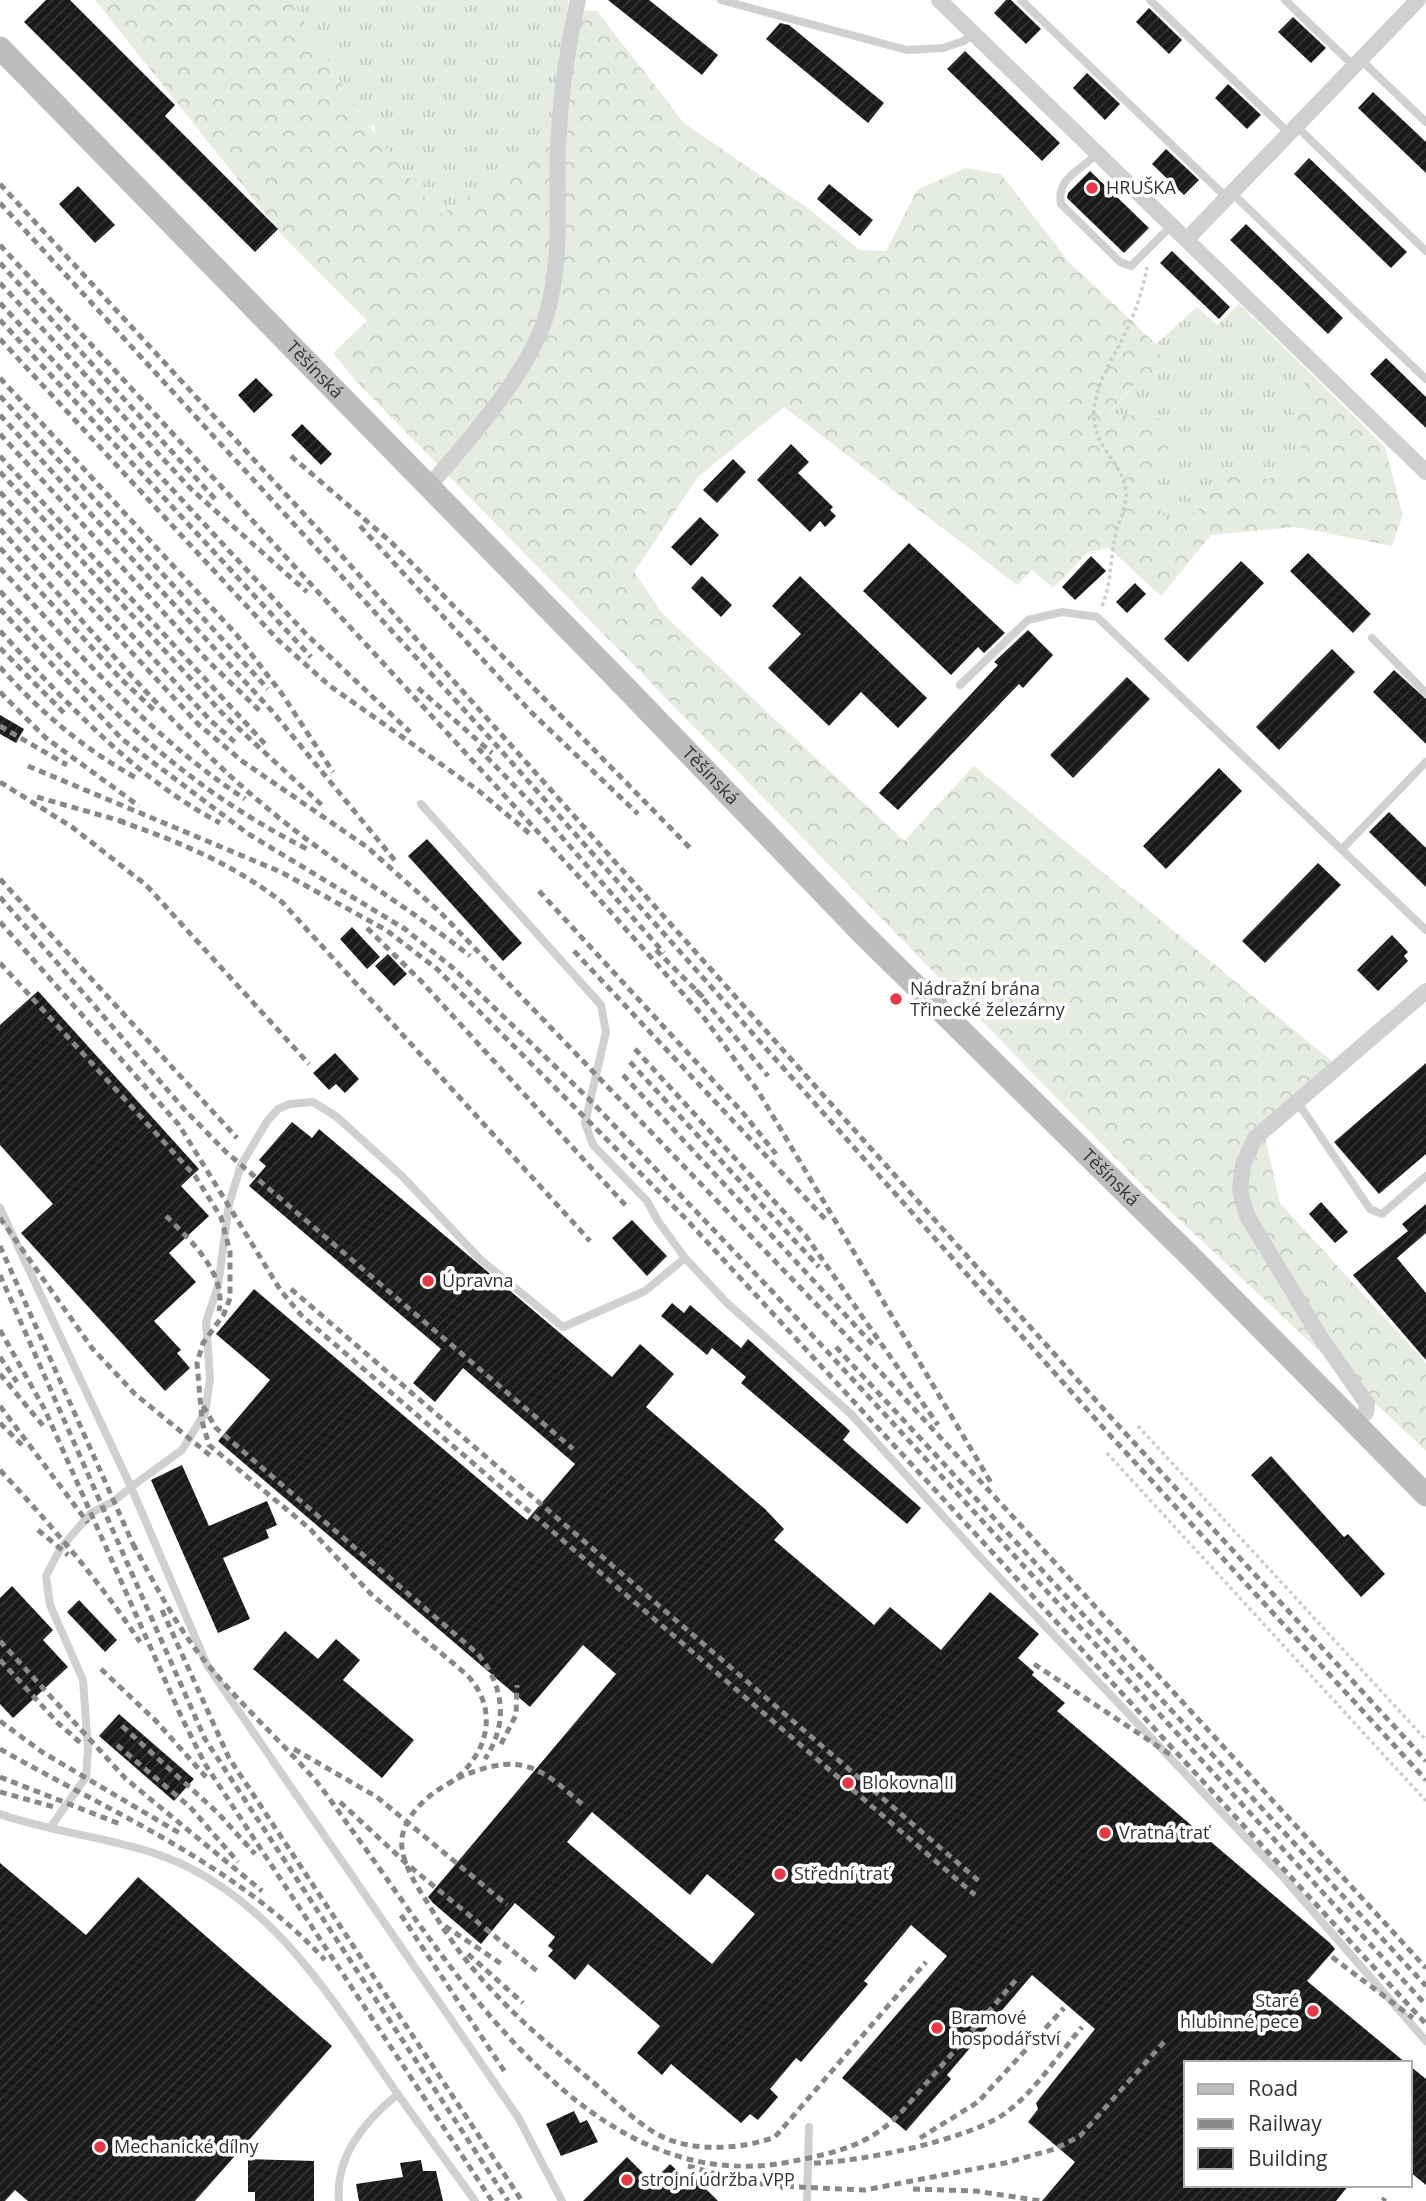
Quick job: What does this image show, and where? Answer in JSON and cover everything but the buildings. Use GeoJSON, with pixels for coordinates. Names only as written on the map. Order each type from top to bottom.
{"type":"FeatureCollection","features":[{"type":"Feature","properties":{"kind":"main road","name":"Těšínská"},"geometry":{"type":"LineString","coordinates":[[0,48],[872,943],[1356,1422],[1426,1495]]}},
{"type":"Feature","properties":{"kind":"street"},"geometry":{"type":"LineString","coordinates":[[429,486],[463,447],[525,361],[546,316],[558,240],[558,149],[562,88],[578,0]]}},
{"type":"Feature","properties":{"kind":"street"},"geometry":{"type":"LineString","coordinates":[[939,0],[1188,238],[1426,472]]}},
{"type":"Feature","properties":{"kind":"street"},"geometry":{"type":"LineString","coordinates":[[1188,238],[1417,1]]}},
{"type":"Feature","properties":{"kind":"street"},"geometry":{"type":"LineString","coordinates":[[1356,1422],[1366,1412],[1363,1395],[1319,1335],[1259,1239],[1247,1216],[1240,1190],[1242,1164],[1255,1138],[1426,990]]}},
{"type":"Feature","properties":{"kind":"lane"},"geometry":{"type":"LineString","coordinates":[[721,0],[907,50],[943,48],[964,41],[973,33]]}},
{"type":"Feature","properties":{"kind":"lane"},"geometry":{"type":"LineString","coordinates":[[1021,0],[1426,379]]}},
{"type":"Feature","properties":{"kind":"lane"},"geometry":{"type":"LineString","coordinates":[[1150,0],[1426,251]]}},
{"type":"Feature","properties":{"kind":"lane"},"geometry":{"type":"LineString","coordinates":[[1285,0],[1426,122]]}},
{"type":"Feature","properties":{"kind":"lane"},"geometry":{"type":"LineString","coordinates":[[1098,153],[1067,177],[1059,192],[1061,204],[1120,262],[1130,265],[1151,248],[1173,224]]}},
{"type":"Feature","properties":{"kind":"lane"},"geometry":{"type":"LineString","coordinates":[[960,685],[1028,620],[1062,612],[1097,617],[1426,930]]}},
{"type":"Feature","properties":{"kind":"lane"},"geometry":{"type":"LineString","coordinates":[[1372,638],[1426,693]]}},
{"type":"Feature","properties":{"kind":"lane"},"geometry":{"type":"LineString","coordinates":[[1342,849],[1426,762]]}},
{"type":"Feature","properties":{"kind":"lane"},"geometry":{"type":"LineString","coordinates":[[421,804],[601,1005],[606,1032],[585,1129],[593,1145],[647,1201],[685,1258],[727,1303],[850,1414],[978,1555],[1283,1877],[1426,2042]]}},
{"type":"Feature","properties":{"kind":"lane"},"geometry":{"type":"LineString","coordinates":[[50,1828],[86,1777],[88,1749],[83,1680],[50,1605],[46,1576],[60,1549],[91,1513],[114,1501],[182,1450],[205,1413],[210,1379],[206,1322],[218,1286],[229,1204],[241,1165],[268,1120],[278,1109],[290,1104],[313,1102],[337,1117],[402,1176],[481,1260],[563,1327],[645,1291],[685,1258]]}},
{"type":"Feature","properties":{"kind":"lane"},"geometry":{"type":"LineString","coordinates":[[1298,1103],[1370,1209],[1382,1214],[1426,1176]]}},
{"type":"Feature","properties":{"kind":"lane"},"geometry":{"type":"LineString","coordinates":[[0,1208],[131,1487],[207,1665],[518,2117],[562,2201]]}},
{"type":"Feature","properties":{"kind":"lane"},"geometry":{"type":"LineString","coordinates":[[0,1814],[143,1850],[190,1868],[239,1900],[285,1941],[327,1989],[475,2201]]}},
{"type":"Feature","properties":{"kind":"lane"},"geometry":{"type":"LineString","coordinates":[[339,2201],[348,2148],[379,2109],[398,2094]]}},
{"type":"Feature","properties":{"kind":"lane"},"geometry":{"type":"LineString","coordinates":[[807,2201],[809,2127]]}},
{"type":"Feature","properties":{"kind":"path"},"geometry":{"type":"LineString","coordinates":[[1097,617],[1106,596],[1126,489],[1116,466],[1105,453],[1095,427],[1095,403],[1104,373],[1126,332],[1143,286],[1151,248]]}},
{"type":"Feature","properties":{"kind":"path"},"geometry":{"type":"LineString","coordinates":[[1139,1426],[1426,1740]]}},
{"type":"Feature","properties":{"kind":"path"},"geometry":{"type":"LineString","coordinates":[[1107,1453],[1426,1801]]}},
{"type":"Feature","properties":{"kind":"green space"},"geometry":{"type":"Polygon","coordinates":[[[95,0],[292,0],[363,119],[439,215],[555,143],[559,57],[567,10],[597,11],[684,123],[809,209],[860,250],[886,251],[917,190],[965,168],[1001,174],[1069,262],[1156,344],[1161,358],[1155,372],[1139,379],[1108,414],[1158,417],[1174,440],[1153,467],[1147,489],[1168,522],[1182,523],[1199,509],[1216,477],[1269,478],[1278,476],[1298,464],[1301,449],[1292,404],[1311,374],[1385,447],[1403,515],[1392,546],[1295,527],[1211,535],[1161,596],[1109,548],[1088,552],[1053,588],[1032,570],[1017,585],[784,407],[698,477],[634,572],[662,613],[904,841],[974,766],[1334,1063],[1262,1124],[1280,1203],[1426,1363],[1426,1451],[1140,1183],[355,380],[333,353],[367,321],[283,236],[95,0]]]}},
{"type":"Feature","properties":{"kind":"green space"},"geometry":{"type":"Polygon","coordinates":[[[292,0],[569,0],[559,57],[555,143],[439,215],[375,134],[374,123],[371,128],[363,119],[292,0]]]}},
{"type":"Feature","properties":{"kind":"green space"},"geometry":{"type":"Polygon","coordinates":[[[1239,304],[1311,374],[1292,404],[1301,449],[1299,464],[1279,476],[1269,478],[1216,477],[1199,509],[1182,524],[1168,522],[1147,490],[1153,467],[1174,440],[1158,417],[1108,415],[1139,379],[1155,372],[1161,358],[1156,344],[1197,307],[1217,325],[1239,304]]]}},
{"type":"Feature","properties":{"kind":"railway"},"geometry":{"type":"LineString","coordinates":[[0,184],[326,538],[1116,1423],[1426,1761]]}},
{"type":"Feature","properties":{"kind":"railway"},"geometry":{"type":"LineString","coordinates":[[0,203],[489,737],[1108,1433],[1426,1780]]}},
{"type":"Feature","properties":{"kind":"railway"},"geometry":{"type":"LineString","coordinates":[[0,245],[592,891],[702,1015],[758,1091],[993,1486]]}},
{"type":"Feature","properties":{"kind":"railway"},"geometry":{"type":"LineString","coordinates":[[0,263],[217,501]]}},
{"type":"Feature","properties":{"kind":"railway"},"geometry":{"type":"LineString","coordinates":[[0,283],[191,489],[307,592]]}},
{"type":"Feature","properties":{"kind":"railway"},"geometry":{"type":"LineString","coordinates":[[0,303],[307,635],[410,732]]}},
{"type":"Feature","properties":{"kind":"railway"},"geometry":{"type":"LineString","coordinates":[[0,320],[311,657]]}},
{"type":"Feature","properties":{"kind":"railway"},"geometry":{"type":"LineString","coordinates":[[0,339],[278,640],[330,686],[479,791],[530,834]]}},
{"type":"Feature","properties":{"kind":"railway"},"geometry":{"type":"LineString","coordinates":[[0,378],[236,634],[282,694],[333,772]]}},
{"type":"Feature","properties":{"kind":"railway"},"geometry":{"type":"LineString","coordinates":[[0,396],[268,689]]}},
{"type":"Feature","properties":{"kind":"railway"},"geometry":{"type":"LineString","coordinates":[[0,415],[272,711],[397,863]]}},
{"type":"Feature","properties":{"kind":"railway"},"geometry":{"type":"LineString","coordinates":[[0,434],[208,661],[261,712]]}},
{"type":"Feature","properties":{"kind":"railway"},"geometry":{"type":"LineString","coordinates":[[0,456],[265,744]]}},
{"type":"Feature","properties":{"kind":"railway"},"geometry":{"type":"LineString","coordinates":[[291,456],[391,542],[693,851]]}},
{"type":"Feature","properties":{"kind":"railway"},"geometry":{"type":"LineString","coordinates":[[0,472],[225,716],[324,807]]}},
{"type":"Feature","properties":{"kind":"railway"},"geometry":{"type":"LineString","coordinates":[[0,492],[210,720],[237,744]]}},
{"type":"Feature","properties":{"kind":"railway"},"geometry":{"type":"LineString","coordinates":[[0,510],[198,724],[242,761],[367,847],[441,913],[863,1353],[1426,1968]]}},
{"type":"Feature","properties":{"kind":"railway"},"geometry":{"type":"LineString","coordinates":[[360,526],[531,712],[638,814]]}},
{"type":"Feature","properties":{"kind":"railway"},"geometry":{"type":"LineString","coordinates":[[0,529],[158,705],[225,771],[311,843],[470,956]]}},
{"type":"Feature","properties":{"kind":"railway"},"geometry":{"type":"LineString","coordinates":[[0,548],[120,678],[154,710]]}},
{"type":"Feature","properties":{"kind":"railway"},"geometry":{"type":"LineString","coordinates":[[0,568],[115,691],[177,748],[245,799]]}},
{"type":"Feature","properties":{"kind":"railway"},"geometry":{"type":"LineString","coordinates":[[0,591],[71,668],[142,737],[220,798],[311,851]]}},
{"type":"Feature","properties":{"kind":"railway"},"geometry":{"type":"LineString","coordinates":[[0,609],[122,739],[247,833],[405,929],[453,968],[589,1099],[769,1288],[1426,2005]]}},
{"type":"Feature","properties":{"kind":"railway"},"geometry":{"type":"LineString","coordinates":[[0,631],[76,711],[129,761],[188,804],[220,823]]}},
{"type":"Feature","properties":{"kind":"railway"},"geometry":{"type":"LineString","coordinates":[[0,648],[66,715]]}},
{"type":"Feature","properties":{"kind":"railway"},"geometry":{"type":"LineString","coordinates":[[0,667],[31,700],[64,729],[138,779]]}},
{"type":"Feature","properties":{"kind":"railway"},"geometry":{"type":"LineString","coordinates":[[418,688],[492,753]]}},
{"type":"Feature","properties":{"kind":"railway"},"geometry":{"type":"LineString","coordinates":[[0,692],[46,738],[139,806]]}},
{"type":"Feature","properties":{"kind":"railway"},"geometry":{"type":"LineString","coordinates":[[0,726],[67,765]]}},
{"type":"Feature","properties":{"kind":"railway"},"geometry":{"type":"LineString","coordinates":[[478,748],[538,810],[664,953]]}},
{"type":"Feature","properties":{"kind":"railway"},"geometry":{"type":"LineString","coordinates":[[28,766],[281,872],[386,930],[437,969],[686,1219],[1426,2024]]}},
{"type":"Feature","properties":{"kind":"railway"},"geometry":{"type":"LineString","coordinates":[[0,782],[72,827],[146,885],[309,1064]]}},
{"type":"Feature","properties":{"kind":"railway"},"geometry":{"type":"LineString","coordinates":[[37,797],[128,823]]}},
{"type":"Feature","properties":{"kind":"railway"},"geometry":{"type":"LineString","coordinates":[[119,821],[204,855],[244,876],[282,902],[590,1241]]}},
{"type":"Feature","properties":{"kind":"railway"},"geometry":{"type":"LineString","coordinates":[[0,879],[237,1138]]}},
{"type":"Feature","properties":{"kind":"railway"},"geometry":{"type":"LineString","coordinates":[[539,891],[743,1113],[776,1154]]}},
{"type":"Feature","properties":{"kind":"railway"},"geometry":{"type":"LineString","coordinates":[[0,897],[184,1109],[226,1152],[573,1449]]}},
{"type":"Feature","properties":{"kind":"railway"},"geometry":{"type":"LineString","coordinates":[[0,922],[179,1125],[281,1291],[302,1316],[975,1895]]}},
{"type":"Feature","properties":{"kind":"railway"},"geometry":{"type":"LineString","coordinates":[[367,928],[421,981],[627,1207]]}},
{"type":"Feature","properties":{"kind":"railway"},"geometry":{"type":"LineString","coordinates":[[656,950],[703,997]]}},
{"type":"Feature","properties":{"kind":"railway"},"geometry":{"type":"LineString","coordinates":[[574,951],[827,1221]]}},
{"type":"Feature","properties":{"kind":"railway"},"geometry":{"type":"LineString","coordinates":[[0,963],[195,1176],[221,1217],[230,1252],[230,1298],[224,1314],[203,1343],[197,1363],[202,1421],[209,1445],[309,1528],[371,1594],[467,1675],[478,1689],[484,1704],[485,1734],[472,1762],[447,1785]]}},
{"type":"Feature","properties":{"kind":"railway"},"geometry":{"type":"LineString","coordinates":[[696,990],[768,1076]]}},
{"type":"Feature","properties":{"kind":"railway"},"geometry":{"type":"LineString","coordinates":[[635,1049],[806,1236],[938,1425]]}},
{"type":"Feature","properties":{"kind":"railway"},"geometry":{"type":"LineString","coordinates":[[630,1062],[819,1267]]}},
{"type":"Feature","properties":{"kind":"railway"},"geometry":{"type":"LineString","coordinates":[[623,1075],[876,1348]]}},
{"type":"Feature","properties":{"kind":"railway"},"geometry":{"type":"LineString","coordinates":[[166,1216],[195,1247],[212,1271],[220,1297],[219,1311]]}},
{"type":"Feature","properties":{"kind":"railway"},"geometry":{"type":"LineString","coordinates":[[0,1218],[92,1348],[135,1394],[212,1457]]}},
{"type":"Feature","properties":{"kind":"railway"},"geometry":{"type":"LineString","coordinates":[[0,1246],[137,1553]]}},
{"type":"Feature","properties":{"kind":"railway"},"geometry":{"type":"LineString","coordinates":[[0,1275],[205,1739],[508,2201]]}},
{"type":"Feature","properties":{"kind":"railway"},"geometry":{"type":"LineString","coordinates":[[291,1289],[980,1882]]}},
{"type":"Feature","properties":{"kind":"railway"},"geometry":{"type":"LineString","coordinates":[[0,1330],[45,1410],[181,1716],[205,1764],[492,2201]]}},
{"type":"Feature","properties":{"kind":"railway"},"geometry":{"type":"LineString","coordinates":[[836,1347],[1426,1986]]}},
{"type":"Feature","properties":{"kind":"railway"},"geometry":{"type":"LineString","coordinates":[[0,1357],[17,1382]]}},
{"type":"Feature","properties":{"kind":"railway"},"geometry":{"type":"LineString","coordinates":[[0,1374],[45,1428]]}},
{"type":"Feature","properties":{"kind":"railway"},"geometry":{"type":"LineString","coordinates":[[0,1406],[88,1523]]}},
{"type":"Feature","properties":{"kind":"railway"},"geometry":{"type":"LineString","coordinates":[[203,1406],[216,1428],[478,1654],[494,1680],[500,1706],[497,1733],[485,1759]]}},
{"type":"Feature","properties":{"kind":"railway"},"geometry":{"type":"LineString","coordinates":[[0,1423],[22,1445]]}},
{"type":"Feature","properties":{"kind":"railway"},"geometry":{"type":"LineString","coordinates":[[0,1470],[73,1553],[108,1596],[140,1642]]}},
{"type":"Feature","properties":{"kind":"railway"},"geometry":{"type":"LineString","coordinates":[[38,1530],[68,1555]]}},
{"type":"Feature","properties":{"kind":"railway"},"geometry":{"type":"LineString","coordinates":[[133,1544],[187,1638],[233,1693],[318,1784],[479,2003],[531,2060],[587,2109],[649,2145],[716,2164],[789,2162],[835,2152],[857,2143],[878,2132],[899,2114],[1016,1980]]}},
{"type":"Feature","properties":{"kind":"railway"},"geometry":{"type":"LineString","coordinates":[[162,1610],[229,1758],[522,2201]]}},
{"type":"Feature","properties":{"kind":"railway"},"geometry":{"type":"LineString","coordinates":[[0,1641],[126,1779],[262,1891]]}},
{"type":"Feature","properties":{"kind":"railway"},"geometry":{"type":"LineString","coordinates":[[0,1660],[58,1723],[83,1745]]}},
{"type":"Feature","properties":{"kind":"railway"},"geometry":{"type":"LineString","coordinates":[[1034,1664],[1174,1757]]}},
{"type":"Feature","properties":{"kind":"railway"},"geometry":{"type":"LineString","coordinates":[[101,1669],[155,1720],[206,1777]]}},
{"type":"Feature","properties":{"kind":"railway"},"geometry":{"type":"LineString","coordinates":[[501,1744],[516,1715],[517,1685]]}},
{"type":"Feature","properties":{"kind":"railway"},"geometry":{"type":"LineString","coordinates":[[0,1721],[42,1752],[181,1834]]}},
{"type":"Feature","properties":{"kind":"railway"},"geometry":{"type":"LineString","coordinates":[[122,1726],[218,1813],[255,1854]]}},
{"type":"Feature","properties":{"kind":"railway"},"geometry":{"type":"LineString","coordinates":[[117,1745],[190,1807],[238,1862]]}},
{"type":"Feature","properties":{"kind":"railway"},"geometry":{"type":"LineString","coordinates":[[0,1749],[171,1842],[213,1868],[290,1926],[325,1960]]}},
{"type":"Feature","properties":{"kind":"railway"},"geometry":{"type":"LineString","coordinates":[[294,1749],[377,1797],[507,1905]]}},
{"type":"Feature","properties":{"kind":"railway"},"geometry":{"type":"LineString","coordinates":[[582,1804],[554,1780],[529,1767],[503,1765],[484,1768],[444,1786],[426,1799],[412,1814],[404,1830],[402,1848],[412,1878],[446,1933],[483,1981],[546,2043],[637,2120],[665,2138],[691,2145],[720,2147],[749,2144],[775,2137],[926,1962]]}},
{"type":"Feature","properties":{"kind":"railway"},"geometry":{"type":"LineString","coordinates":[[0,1777],[120,1824]]}},
{"type":"Feature","properties":{"kind":"railway"},"geometry":{"type":"LineString","coordinates":[[0,1792],[58,1808]]}},
{"type":"Feature","properties":{"kind":"railway"},"geometry":{"type":"LineString","coordinates":[[340,1802],[407,1864],[537,1971]]}},
{"type":"Feature","properties":{"kind":"railway"},"geometry":{"type":"LineString","coordinates":[[401,1915],[505,2072]]}},
{"type":"Feature","properties":{"kind":"railway"},"geometry":{"type":"LineString","coordinates":[[445,1926],[503,1965]]}},
{"type":"Feature","properties":{"kind":"railway"},"geometry":{"type":"LineString","coordinates":[[468,1954],[523,2003]]}},
{"type":"Feature","properties":{"kind":"railway"},"geometry":{"type":"LineString","coordinates":[[1332,1957],[1413,2018]]}},
{"type":"Feature","properties":{"kind":"railway"},"geometry":{"type":"LineString","coordinates":[[920,2138],[978,2102],[1064,2008]]}},
{"type":"Feature","properties":{"kind":"railway"},"geometry":{"type":"LineString","coordinates":[[814,2163],[858,2159],[912,2148],[987,2124],[1004,2114],[1025,2095],[1082,2027]]}},
{"type":"Feature","properties":{"kind":"railway"},"geometry":{"type":"LineString","coordinates":[[775,2186],[865,2190],[1005,2163],[1055,2149],[1080,2136],[1164,2042]]}},
{"type":"Feature","properties":{"kind":"railway"},"geometry":{"type":"LineString","coordinates":[[688,2166],[783,2188]]}},
{"type":"Feature","properties":{"kind":"railway"},"geometry":{"type":"LineString","coordinates":[[913,2189],[976,2191],[1041,2201]]}},
{"type":"Feature","properties":{"kind":"place","name":"HRUŠKA"},"geometry":{"type":"Point","coordinates":[1092,188]}},
{"type":"Feature","properties":{"kind":"place","name":"Nádražní brána Třinecké železárny"},"geometry":{"type":"Point","coordinates":[896,999]}},
{"type":"Feature","properties":{"kind":"place","name":"Úpravna"},"geometry":{"type":"Point","coordinates":[428,1281]}},
{"type":"Feature","properties":{"kind":"place","name":"Blokovna II"},"geometry":{"type":"Point","coordinates":[848,1783]}},
{"type":"Feature","properties":{"kind":"place","name":"Vratná trať"},"geometry":{"type":"Point","coordinates":[1105,1833]}},
{"type":"Feature","properties":{"kind":"place","name":"Střední trať"},"geometry":{"type":"Point","coordinates":[780,1874]}},
{"type":"Feature","properties":{"kind":"place","name":"Staré hlubinné pece"},"geometry":{"type":"Point","coordinates":[1313,2011]}},
{"type":"Feature","properties":{"kind":"place","name":"Bramové hospodářství"},"geometry":{"type":"Point","coordinates":[937,2028]}},
{"type":"Feature","properties":{"kind":"place","name":"Mechanické dílny"},"geometry":{"type":"Point","coordinates":[100,2147]}},
{"type":"Feature","properties":{"kind":"place","name":"strojní údržba VPP"},"geometry":{"type":"Point","coordinates":[627,2180]}}]}
